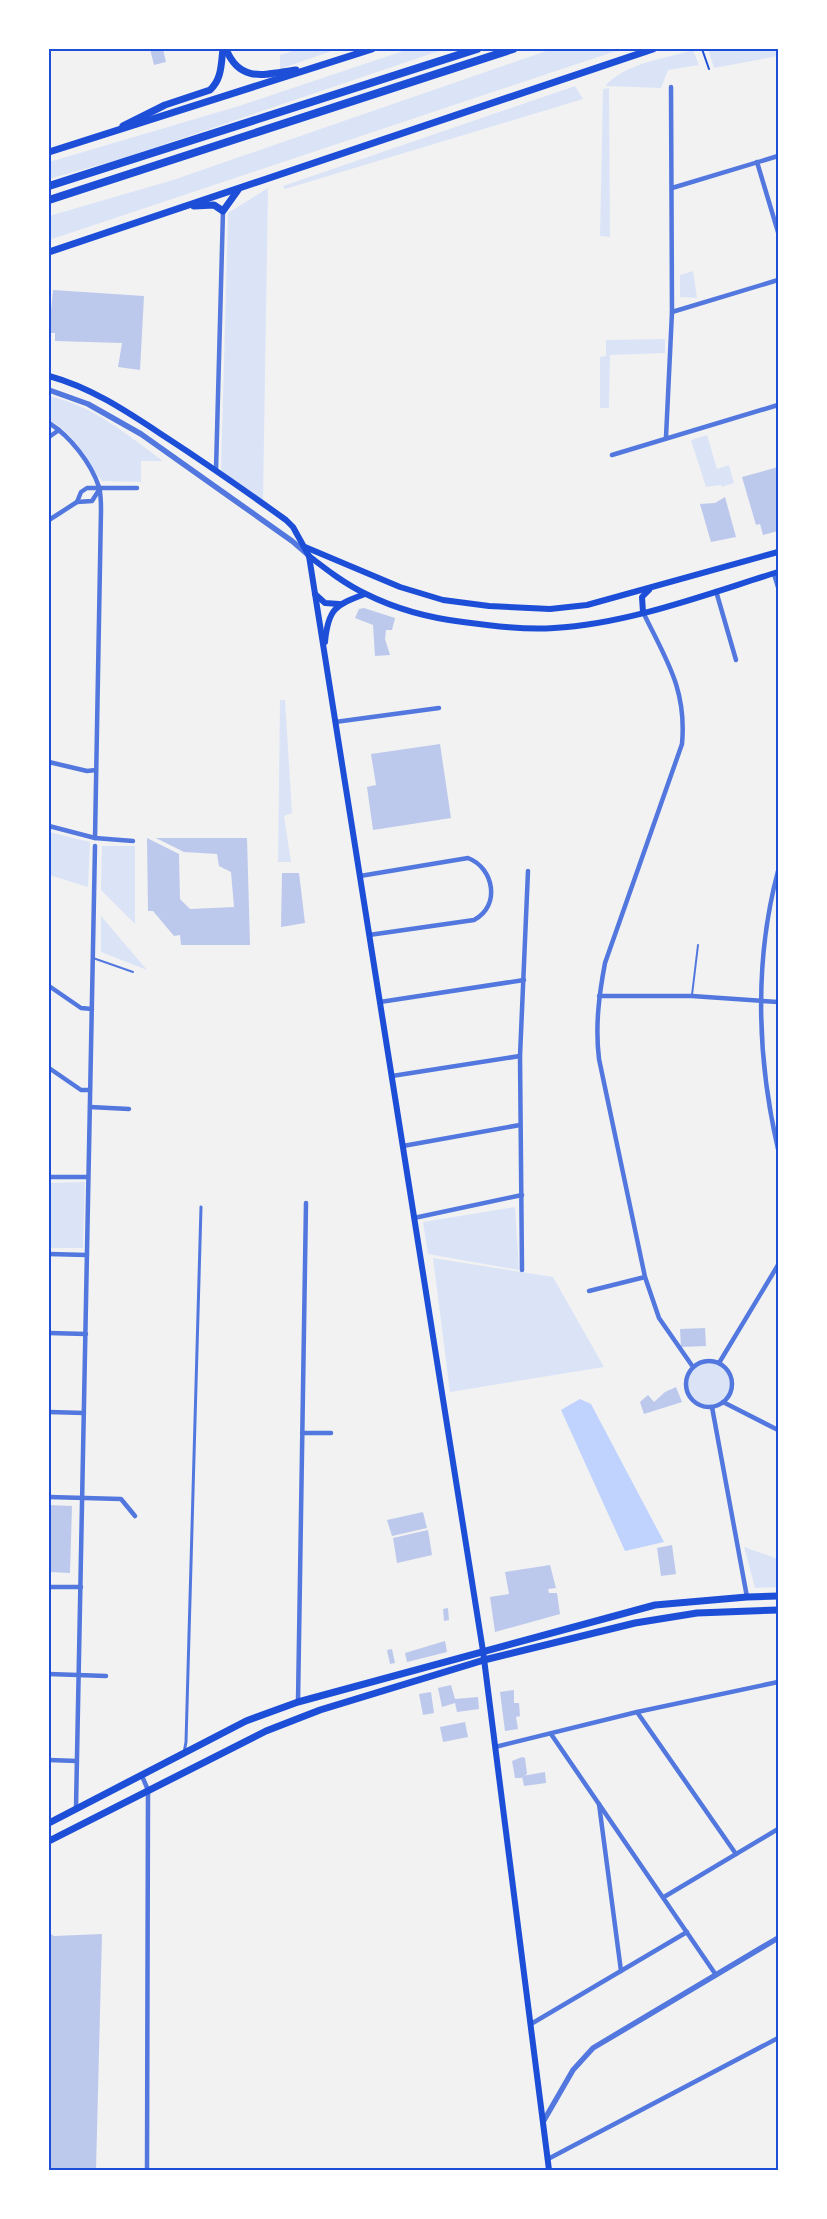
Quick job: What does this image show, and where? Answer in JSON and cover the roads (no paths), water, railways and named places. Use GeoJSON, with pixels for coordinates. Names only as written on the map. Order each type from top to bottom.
{"type":"FeatureCollection","features":[{"type":"Feature","properties":{"kind":"highway"},"geometry":{"type":"LineString","coordinates":[[49,186],[477,49]]}},
{"type":"Feature","properties":{"kind":"highway"},"geometry":{"type":"LineString","coordinates":[[49,200],[513,49]]}},
{"type":"Feature","properties":{"kind":"main road"},"geometry":{"type":"LineString","coordinates":[[110,133],[144,114],[210,90],[215,85],[220,73],[222,49]]}},
{"type":"Feature","properties":{"kind":"main road"},"geometry":{"type":"LineString","coordinates":[[226,49],[233,64],[246,73],[267,74],[316,67]]}},
{"type":"Feature","properties":{"kind":"main road"},"geometry":{"type":"LineString","coordinates":[[49,152],[372,49]]}},
{"type":"Feature","properties":{"kind":"main road"},"geometry":{"type":"LineString","coordinates":[[49,252],[653,49]]}},
{"type":"Feature","properties":{"kind":"main road"},"geometry":{"type":"LineString","coordinates":[[184,207],[214,205],[222,211],[240,188]]}},
{"type":"Feature","properties":{"kind":"main road"},"geometry":{"type":"LineString","coordinates":[[49,376],[80,387],[116,404],[216,470],[286,520],[309,556],[483,1651],[549,2170]]}},
{"type":"Feature","properties":{"kind":"main road"},"geometry":{"type":"LineString","coordinates":[[305,547],[400,587],[443,600],[489,606],[550,609],[587,606],[778,552]]}},
{"type":"Feature","properties":{"kind":"main road"},"geometry":{"type":"LineString","coordinates":[[309,556],[365,594],[393,606],[443,620],[487,626],[554,628],[597,622],[643,612],[776,573]]}},
{"type":"Feature","properties":{"kind":"main road"},"geometry":{"type":"LineString","coordinates":[[643,612],[643,594],[654,587]]}},
{"type":"Feature","properties":{"kind":"main road"},"geometry":{"type":"LineString","coordinates":[[314,593],[325,603],[340,604],[365,594]]}},
{"type":"Feature","properties":{"kind":"main road"},"geometry":{"type":"LineString","coordinates":[[324,651],[328,620],[340,604]]}},
{"type":"Feature","properties":{"kind":"main road"},"geometry":{"type":"LineString","coordinates":[[49,1823],[246,1721],[298,1702],[655,1606],[747,1597],[778,1596]]}},
{"type":"Feature","properties":{"kind":"main road"},"geometry":{"type":"LineString","coordinates":[[740,1611],[747,1597]]}},
{"type":"Feature","properties":{"kind":"main road"},"geometry":{"type":"LineString","coordinates":[[49,1841],[266,1731],[302,1717],[484,1660],[635,1623],[696,1613],[778,1610]]}},
{"type":"Feature","properties":{"kind":"street"},"geometry":{"type":"LineString","coordinates":[[666,437],[672,312],[671,88]]}},
{"type":"Feature","properties":{"kind":"street"},"geometry":{"type":"LineString","coordinates":[[672,188],[778,156]]}},
{"type":"Feature","properties":{"kind":"street"},"geometry":{"type":"LineString","coordinates":[[758,162],[778,232]]}},
{"type":"Feature","properties":{"kind":"street"},"geometry":{"type":"LineString","coordinates":[[216,470],[222,211]]}},
{"type":"Feature","properties":{"kind":"street"},"geometry":{"type":"LineString","coordinates":[[672,312],[778,280]]}},
{"type":"Feature","properties":{"kind":"street"},"geometry":{"type":"LineString","coordinates":[[49,390],[88,404],[141,434],[297,545],[309,556]]}},
{"type":"Feature","properties":{"kind":"street"},"geometry":{"type":"LineString","coordinates":[[612,455],[666,437],[778,405]]}},
{"type":"Feature","properties":{"kind":"street"},"geometry":{"type":"LineString","coordinates":[[49,423],[59,430],[75,447],[93,473],[100,489],[95,838]]}},
{"type":"Feature","properties":{"kind":"street"},"geometry":{"type":"LineString","coordinates":[[49,437],[59,430]]}},
{"type":"Feature","properties":{"kind":"street"},"geometry":{"type":"LineString","coordinates":[[49,520],[77,502],[84,490],[137,488]]}},
{"type":"Feature","properties":{"kind":"street"},"geometry":{"type":"LineString","coordinates":[[77,502],[92,501],[100,489]]}},
{"type":"Feature","properties":{"kind":"street"},"geometry":{"type":"LineString","coordinates":[[297,545],[305,547]]}},
{"type":"Feature","properties":{"kind":"street"},"geometry":{"type":"LineString","coordinates":[[776,573],[778,587]]}},
{"type":"Feature","properties":{"kind":"street"},"geometry":{"type":"LineString","coordinates":[[716,590],[736,660]]}},
{"type":"Feature","properties":{"kind":"street"},"geometry":{"type":"LineString","coordinates":[[643,612],[679,691],[684,720],[682,744],[606,963],[599,996],[596,1036],[599,1059],[645,1277],[659,1318],[693,1367]]}},
{"type":"Feature","properties":{"kind":"street"},"geometry":{"type":"LineString","coordinates":[[335,722],[439,708]]}},
{"type":"Feature","properties":{"kind":"street"},"geometry":{"type":"LineString","coordinates":[[49,762],[87,771],[96,770]]}},
{"type":"Feature","properties":{"kind":"street"},"geometry":{"type":"LineString","coordinates":[[49,826],[95,838],[133,841]]}},
{"type":"Feature","properties":{"kind":"street"},"geometry":{"type":"LineString","coordinates":[[76,1808],[95,846]]}},
{"type":"Feature","properties":{"kind":"street"},"geometry":{"type":"LineString","coordinates":[[360,876],[468,858],[477,862],[486,872],[491,885],[491,902],[487,912],[474,920],[369,935]]}},
{"type":"Feature","properties":{"kind":"street"},"geometry":{"type":"LineString","coordinates":[[778,870],[767,924],[762,1001],[765,1080],[778,1149]]}},
{"type":"Feature","properties":{"kind":"street"},"geometry":{"type":"LineString","coordinates":[[522,1270],[520,1056],[528,871]]}},
{"type":"Feature","properties":{"kind":"street"},"geometry":{"type":"LineString","coordinates":[[380,1002],[524,980]]}},
{"type":"Feature","properties":{"kind":"street"},"geometry":{"type":"LineString","coordinates":[[49,986],[81,1008],[92,1008]]}},
{"type":"Feature","properties":{"kind":"street"},"geometry":{"type":"LineString","coordinates":[[599,996],[692,996],[778,1002]]}},
{"type":"Feature","properties":{"kind":"street"},"geometry":{"type":"LineString","coordinates":[[392,1076],[520,1056]]}},
{"type":"Feature","properties":{"kind":"street"},"geometry":{"type":"LineString","coordinates":[[49,1068],[81,1090],[90,1090]]}},
{"type":"Feature","properties":{"kind":"street"},"geometry":{"type":"LineString","coordinates":[[90,1108],[129,1109]]}},
{"type":"Feature","properties":{"kind":"street"},"geometry":{"type":"LineString","coordinates":[[403,1146],[520,1125]]}},
{"type":"Feature","properties":{"kind":"street"},"geometry":{"type":"LineString","coordinates":[[49,1177],[88,1177]]}},
{"type":"Feature","properties":{"kind":"street"},"geometry":{"type":"LineString","coordinates":[[414,1218],[522,1195]]}},
{"type":"Feature","properties":{"kind":"street"},"geometry":{"type":"LineString","coordinates":[[298,1702],[306,1203]]}},
{"type":"Feature","properties":{"kind":"street"},"geometry":{"type":"LineString","coordinates":[[184,1754],[186,1742],[201,1206]]}},
{"type":"Feature","properties":{"kind":"street"},"geometry":{"type":"LineString","coordinates":[[49,1254],[87,1255]]}},
{"type":"Feature","properties":{"kind":"street"},"geometry":{"type":"LineString","coordinates":[[719,1363],[778,1265]]}},
{"type":"Feature","properties":{"kind":"street"},"geometry":{"type":"LineString","coordinates":[[589,1291],[645,1277]]}},
{"type":"Feature","properties":{"kind":"street"},"geometry":{"type":"LineString","coordinates":[[49,1334],[86,1334]]}},
{"type":"Feature","properties":{"kind":"street"},"geometry":{"type":"LineString","coordinates":[[705,1361],[719,1363],[727,1370],[731,1379],[729,1394],[723,1402],[712,1407],[697,1404],[687,1392],[687,1376],[693,1367],[705,1361]]}},
{"type":"Feature","properties":{"kind":"street"},"geometry":{"type":"LineString","coordinates":[[723,1402],[778,1430]]}},
{"type":"Feature","properties":{"kind":"street"},"geometry":{"type":"LineString","coordinates":[[712,1407],[747,1597]]}},
{"type":"Feature","properties":{"kind":"street"},"geometry":{"type":"LineString","coordinates":[[49,1412],[84,1413]]}},
{"type":"Feature","properties":{"kind":"street"},"geometry":{"type":"LineString","coordinates":[[302,1433],[332,1433]]}},
{"type":"Feature","properties":{"kind":"street"},"geometry":{"type":"LineString","coordinates":[[49,1497],[121,1499],[134,1516]]}},
{"type":"Feature","properties":{"kind":"street"},"geometry":{"type":"LineString","coordinates":[[49,1587],[81,1587]]}},
{"type":"Feature","properties":{"kind":"street"},"geometry":{"type":"LineString","coordinates":[[49,1674],[106,1676]]}},
{"type":"Feature","properties":{"kind":"street"},"geometry":{"type":"LineString","coordinates":[[495,1747],[637,1712],[778,1682]]}},
{"type":"Feature","properties":{"kind":"street"},"geometry":{"type":"LineString","coordinates":[[637,1712],[736,1854]]}},
{"type":"Feature","properties":{"kind":"street"},"geometry":{"type":"LineString","coordinates":[[552,1734],[716,1975]]}},
{"type":"Feature","properties":{"kind":"street"},"geometry":{"type":"LineString","coordinates":[[49,1760],[77,1761]]}},
{"type":"Feature","properties":{"kind":"street"},"geometry":{"type":"LineString","coordinates":[[142,1776],[148,1790],[148,2170]]}},
{"type":"Feature","properties":{"kind":"street"},"geometry":{"type":"LineString","coordinates":[[599,1803],[621,1971]]}},
{"type":"Feature","properties":{"kind":"street"},"geometry":{"type":"LineString","coordinates":[[664,1897],[778,1829]]}},
{"type":"Feature","properties":{"kind":"street"},"geometry":{"type":"LineString","coordinates":[[531,2024],[687,1932]]}},
{"type":"Feature","properties":{"kind":"street"},"geometry":{"type":"LineString","coordinates":[[543,2122],[573,2070],[593,2048],[778,1938]]}},
{"type":"Feature","properties":{"kind":"street"},"geometry":{"type":"LineString","coordinates":[[548,2159],[778,2038]]}},
{"type":"Feature","properties":{"kind":"lane"},"geometry":{"type":"LineString","coordinates":[[692,996],[698,945]]}},
{"type":"Feature","properties":{"kind":"lane"},"geometry":{"type":"LineString","coordinates":[[93,958],[133,972]]}},
{"type":"Feature","properties":{"kind":"water"},"geometry":{"type":"Polygon","coordinates":[[[580,1399],[591,1404],[664,1542],[625,1551],[561,1410],[580,1399]]]}}]}
